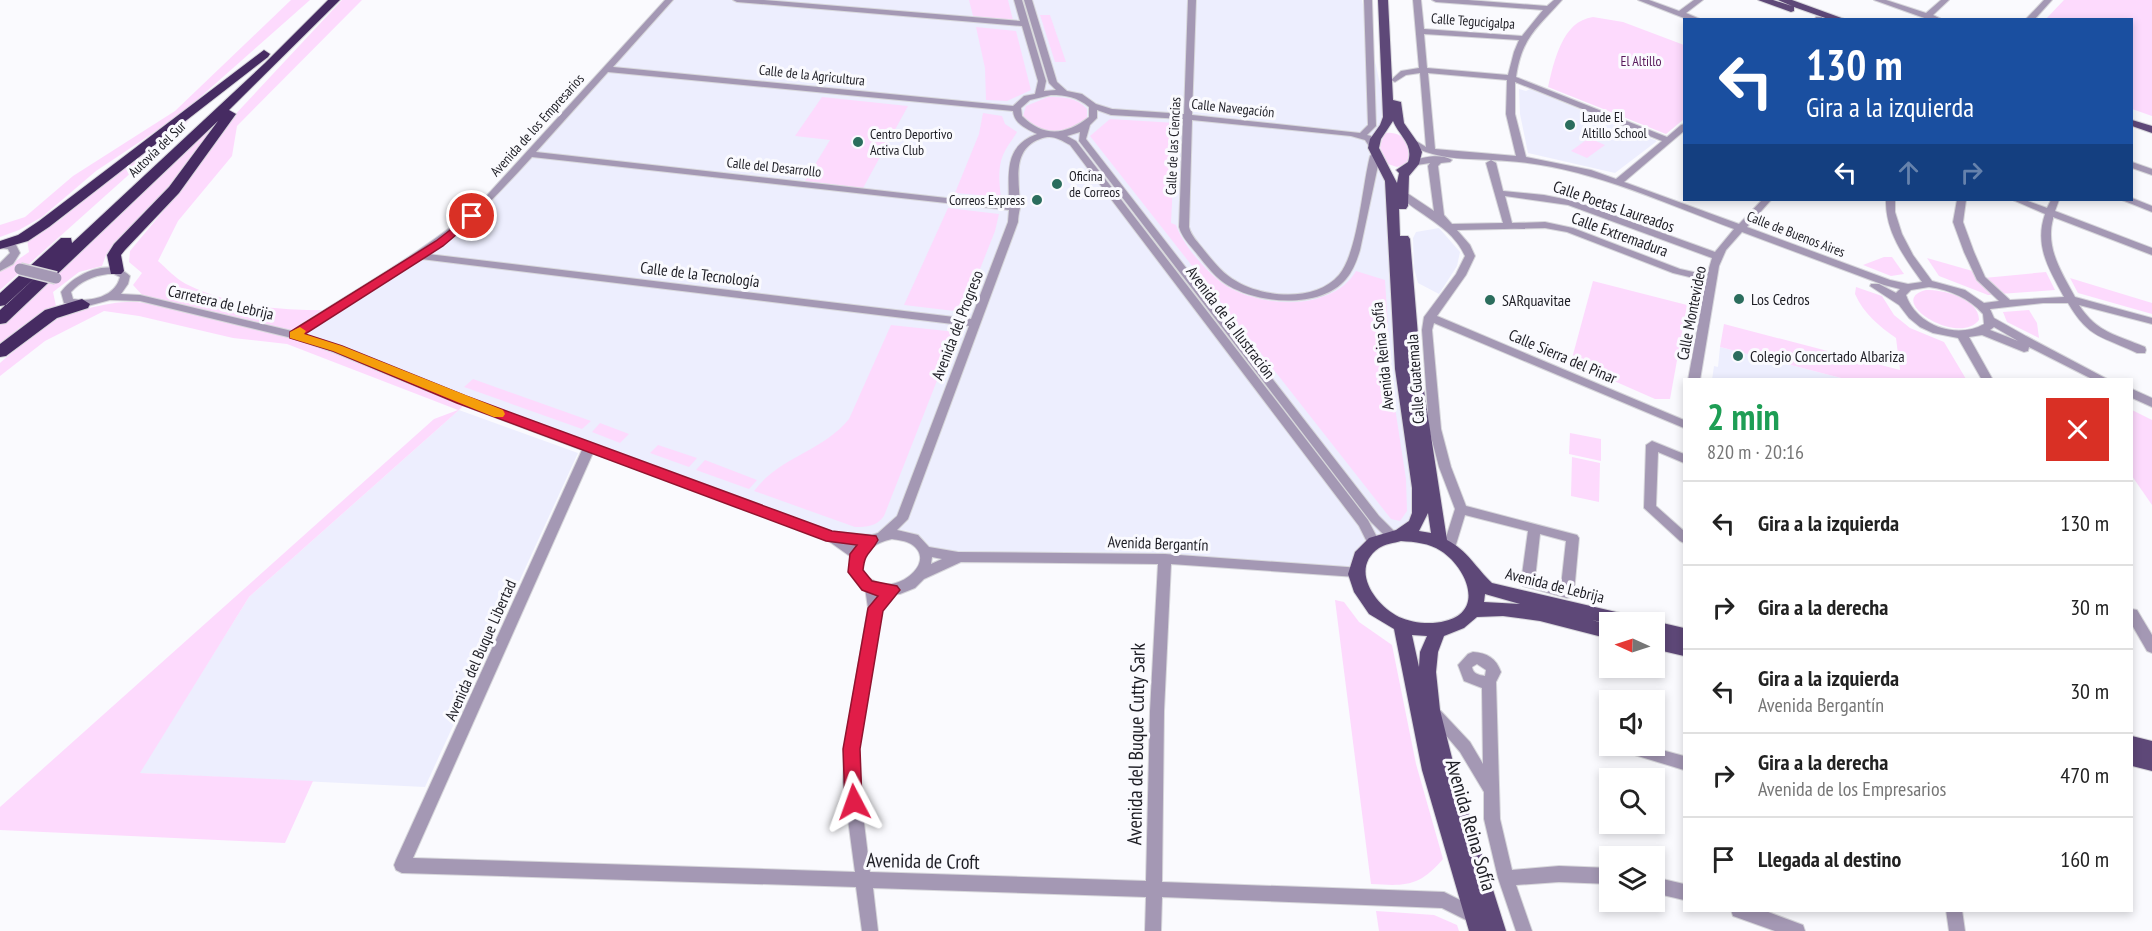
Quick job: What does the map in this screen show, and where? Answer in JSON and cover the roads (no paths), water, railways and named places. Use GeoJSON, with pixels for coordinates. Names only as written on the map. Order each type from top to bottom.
{"type":"FeatureCollection","features":[{"type":"Feature","properties":{"kind":"highway","name":"Autovía del Sur"},"geometry":{"type":"LineString","coordinates":[[0,318],[267,60],[319,0]]}},
{"type":"Feature","properties":{"kind":"highway","name":"Autovía del Sur"},"geometry":{"type":"LineString","coordinates":[[0,301],[334,0]]}},
{"type":"Feature","properties":{"kind":"highway"},"geometry":{"type":"LineString","coordinates":[[2,245],[23,238],[44,224],[99,179],[267,60]]}},
{"type":"Feature","properties":{"kind":"highway"},"geometry":{"type":"LineString","coordinates":[[116,271],[114,255],[119,247],[174,190],[267,60]]}},
{"type":"Feature","properties":{"kind":"highway"},"geometry":{"type":"LineString","coordinates":[[0,352],[51,314],[82,304]]}},
{"type":"Feature","properties":{"kind":"main road"},"geometry":{"type":"LineString","coordinates":[[1383,0],[1388,125],[1376,137],[1377,156],[1395,170],[1412,165],[1416,153],[1410,137],[1397,119],[1391,0]]}},
{"type":"Feature","properties":{"kind":"main road"},"geometry":{"type":"LineString","coordinates":[[1763,0],[1816,18]]}},
{"type":"Feature","properties":{"kind":"main road"},"geometry":{"type":"LineString","coordinates":[[1784,0],[1836,18]]}},
{"type":"Feature","properties":{"kind":"main road"},"geometry":{"type":"LineString","coordinates":[[2133,115],[2152,122]]}},
{"type":"Feature","properties":{"kind":"main road"},"geometry":{"type":"LineString","coordinates":[[2133,123],[2152,130]]}},
{"type":"Feature","properties":{"kind":"main road"},"geometry":{"type":"LineString","coordinates":[[1382,131],[1394,129],[1410,137]]}},
{"type":"Feature","properties":{"kind":"main road","name":"Avenida Reina Sofía"},"geometry":{"type":"LineString","coordinates":[[1377,156],[1391,181],[1395,284],[1402,369],[1420,488],[1420,513],[1415,525],[1396,536]]}},
{"type":"Feature","properties":{"kind":"main road","name":"Avenida Reina Sofía"},"geometry":{"type":"LineString","coordinates":[[1412,165],[1403,175],[1401,193],[1414,371],[1444,545]]}},
{"type":"Feature","properties":{"kind":"main road"},"geometry":{"type":"LineString","coordinates":[[1396,536],[1420,537],[1444,545],[1460,556],[1475,577],[1478,589],[1477,601],[1472,611],[1455,625],[1438,630],[1420,630],[1402,626],[1378,612],[1368,603],[1357,582],[1356,572],[1359,560],[1365,550],[1374,543],[1396,536]]}},
{"type":"Feature","properties":{"kind":"main road","name":"Avenida de Lebrija"},"geometry":{"type":"LineString","coordinates":[[1475,577],[1487,588],[1599,615]]}},
{"type":"Feature","properties":{"kind":"main road","name":"Avenida de Lebrija"},"geometry":{"type":"LineString","coordinates":[[1472,611],[1488,607],[1516,611],[1599,630]]}},
{"type":"Feature","properties":{"kind":"main road","name":"Avenida Reina Sofía"},"geometry":{"type":"LineString","coordinates":[[1402,626],[1410,654],[1422,735],[1476,923]]}},
{"type":"Feature","properties":{"kind":"main road","name":"Avenida Reina Sofía"},"geometry":{"type":"LineString","coordinates":[[1438,630],[1428,652],[1427,672],[1431,710],[1445,766],[1496,931]]}},
{"type":"Feature","properties":{"kind":"main road"},"geometry":{"type":"LineString","coordinates":[[1665,631],[1683,635]]}},
{"type":"Feature","properties":{"kind":"main road"},"geometry":{"type":"LineString","coordinates":[[1665,645],[1683,649]]}},
{"type":"Feature","properties":{"kind":"main road"},"geometry":{"type":"LineString","coordinates":[[2133,744],[2152,749]]}},
{"type":"Feature","properties":{"kind":"main road"},"geometry":{"type":"LineString","coordinates":[[2133,758],[2152,763]]}},
{"type":"Feature","properties":{"kind":"street","name":"Avenida de los Empresarios"},"geometry":{"type":"LineString","coordinates":[[294,335],[421,256],[462,226],[669,0]]}},
{"type":"Feature","properties":{"kind":"street"},"geometry":{"type":"LineString","coordinates":[[737,0],[1025,24]]}},
{"type":"Feature","properties":{"kind":"street"},"geometry":{"type":"LineString","coordinates":[[1018,0],[1042,81],[1039,94]]}},
{"type":"Feature","properties":{"kind":"street"},"geometry":{"type":"LineString","coordinates":[[1028,0],[1053,83],[1064,92]]}},
{"type":"Feature","properties":{"kind":"street","name":"Calle de las Ciencias"},"geometry":{"type":"LineString","coordinates":[[1192,0],[1184,227],[1186,234],[1221,276],[1248,291],[1298,296],[1311,295],[1334,285],[1351,264],[1377,156]]}},
{"type":"Feature","properties":{"kind":"street"},"geometry":{"type":"LineString","coordinates":[[1364,133],[1372,126],[1368,0]]}},
{"type":"Feature","properties":{"kind":"street"},"geometry":{"type":"LineString","coordinates":[[1417,0],[1431,151]]}},
{"type":"Feature","properties":{"kind":"street"},"geometry":{"type":"LineString","coordinates":[[1436,0],[1549,8]]}},
{"type":"Feature","properties":{"kind":"street"},"geometry":{"type":"LineString","coordinates":[[1522,159],[1511,120],[1511,78],[1523,38],[1558,0]]}},
{"type":"Feature","properties":{"kind":"street"},"geometry":{"type":"LineString","coordinates":[[1642,0],[1693,18]]}},
{"type":"Feature","properties":{"kind":"street"},"geometry":{"type":"LineString","coordinates":[[1681,13],[1699,0]]}},
{"type":"Feature","properties":{"kind":"street"},"geometry":{"type":"LineString","coordinates":[[1878,0],[1896,2],[1934,18]]}},
{"type":"Feature","properties":{"kind":"street"},"geometry":{"type":"LineString","coordinates":[[1928,16],[1945,0]]}},
{"type":"Feature","properties":{"kind":"street"},"geometry":{"type":"LineString","coordinates":[[2031,18],[2048,0]]}},
{"type":"Feature","properties":{"kind":"street","name":"Calle Tegucigalpa"},"geometry":{"type":"LineString","coordinates":[[1420,31],[1523,38]]}},
{"type":"Feature","properties":{"kind":"street","name":"Calle de la Agricultura"},"geometry":{"type":"LineString","coordinates":[[606,69],[1016,109]]}},
{"type":"Feature","properties":{"kind":"street"},"geometry":{"type":"LineString","coordinates":[[1395,80],[1404,73],[1424,70],[1511,78],[1668,140]]}},
{"type":"Feature","properties":{"kind":"street"},"geometry":{"type":"LineString","coordinates":[[1049,134],[1026,127],[1019,122],[1016,109],[1023,101],[1039,94],[1064,92]]}},
{"type":"Feature","properties":{"kind":"street","name":"Calle Navegación"},"geometry":{"type":"LineString","coordinates":[[1064,92],[1078,95],[1093,106],[1111,112],[1352,133]]}},
{"type":"Feature","properties":{"kind":"street"},"geometry":{"type":"LineString","coordinates":[[1371,100],[1388,113]]}},
{"type":"Feature","properties":{"kind":"street"},"geometry":{"type":"LineString","coordinates":[[1090,122],[1093,106]]}},
{"type":"Feature","properties":{"kind":"street","name":"Calle Navegación"},"geometry":{"type":"LineString","coordinates":[[1049,134],[1072,132],[1111,112]]}},
{"type":"Feature","properties":{"kind":"street","name":"Avenida de la Ilustración"},"geometry":{"type":"LineString","coordinates":[[1090,122],[1082,139],[1376,519],[1396,536]]}},
{"type":"Feature","properties":{"kind":"street","name":"Avenida del Progreso"},"geometry":{"type":"LineString","coordinates":[[877,538],[902,519],[1013,222],[1015,208],[1012,173],[1014,159],[1026,141],[1028,134],[1026,127]]}},
{"type":"Feature","properties":{"kind":"street"},"geometry":{"type":"LineString","coordinates":[[1618,182],[1683,128]]}},
{"type":"Feature","properties":{"kind":"street"},"geometry":{"type":"LineString","coordinates":[[1352,133],[1382,131]]}},
{"type":"Feature","properties":{"kind":"street"},"geometry":{"type":"LineString","coordinates":[[1352,133],[1368,138],[1377,156]]}},
{"type":"Feature","properties":{"kind":"street"},"geometry":{"type":"LineString","coordinates":[[1026,141],[1049,134]]}},
{"type":"Feature","properties":{"kind":"street","name":"Avenida de la Ilustración"},"geometry":{"type":"LineString","coordinates":[[1049,134],[1061,136],[1073,143],[1364,523],[1374,543]]}},
{"type":"Feature","properties":{"kind":"street"},"geometry":{"type":"LineString","coordinates":[[1410,137],[1431,151]]}},
{"type":"Feature","properties":{"kind":"street","name":"Calle de Buenos Aires"},"geometry":{"type":"LineString","coordinates":[[1431,151],[1522,159],[1559,165],[1618,182],[1888,292],[1902,302],[1918,320],[1932,327],[1962,335]]}},
{"type":"Feature","properties":{"kind":"street","name":"Calle del Desarrollo"},"geometry":{"type":"LineString","coordinates":[[530,154],[1015,208]]}},
{"type":"Feature","properties":{"kind":"street","name":"Calle de Buenos Aires"},"geometry":{"type":"LineString","coordinates":[[1412,165],[1423,160],[1442,159],[1548,169],[1592,180],[1888,283],[1908,287]]}},
{"type":"Feature","properties":{"kind":"street","name":"Calle Guatemala"},"geometry":{"type":"LineString","coordinates":[[1442,159],[1435,162],[1433,166],[1439,215],[1466,247],[1470,256],[1462,273],[1429,318],[1427,330],[1435,429],[1445,467],[1461,509]]}},
{"type":"Feature","properties":{"kind":"street"},"geometry":{"type":"LineString","coordinates":[[1491,163],[1508,225]]}},
{"type":"Feature","properties":{"kind":"street"},"geometry":{"type":"LineString","coordinates":[[2133,165],[2152,172]]}},
{"type":"Feature","properties":{"kind":"street"},"geometry":{"type":"LineString","coordinates":[[1401,193],[1446,225]]}},
{"type":"Feature","properties":{"kind":"street","name":"Calle Poetas Laureados"},"geometry":{"type":"LineString","coordinates":[[1498,193],[1537,196],[1571,203],[1689,248],[1718,256]]}},
{"type":"Feature","properties":{"kind":"street","name":"Calle Montevideo"},"geometry":{"type":"LineString","coordinates":[[1694,378],[1711,279],[1718,256],[1721,249],[1766,201]]}},
{"type":"Feature","properties":{"kind":"street"},"geometry":{"type":"LineString","coordinates":[[1890,201],[1891,219],[1898,238],[1929,284]]}},
{"type":"Feature","properties":{"kind":"street"},"geometry":{"type":"LineString","coordinates":[[1962,201],[1958,222],[1969,252],[1981,278],[2007,303]]}},
{"type":"Feature","properties":{"kind":"street"},"geometry":{"type":"LineString","coordinates":[[2020,201],[2152,252]]}},
{"type":"Feature","properties":{"kind":"street"},"geometry":{"type":"LineString","coordinates":[[2055,201],[2045,240],[2054,266],[2073,300],[2090,327],[2141,350]]}},
{"type":"Feature","properties":{"kind":"street"},"geometry":{"type":"LineString","coordinates":[[2130,201],[2152,209]]}},
{"type":"Feature","properties":{"kind":"street","name":"Calle Extremadura"},"geometry":{"type":"LineString","coordinates":[[1446,225],[1455,228],[1545,225],[1570,230],[1677,271],[1711,279]]}},
{"type":"Feature","properties":{"kind":"street"},"geometry":{"type":"LineString","coordinates":[[2,245],[15,249],[16,265]]}},
{"type":"Feature","properties":{"kind":"street","name":"Calle de la Tecnología"},"geometry":{"type":"LineString","coordinates":[[421,256],[975,323]]}},
{"type":"Feature","properties":{"kind":"street"},"geometry":{"type":"LineString","coordinates":[[0,269],[16,265],[59,279],[116,271],[125,276],[123,286],[107,297],[82,304],[68,301],[59,279]]}},
{"type":"Feature","properties":{"kind":"street"},"geometry":{"type":"LineString","coordinates":[[66,292],[75,282],[89,275]]}},
{"type":"Feature","properties":{"kind":"street"},"geometry":{"type":"LineString","coordinates":[[1902,302],[1901,294],[1908,287],[1929,284],[1960,291],[1983,306],[1990,320],[2022,339],[2100,378]]}},
{"type":"Feature","properties":{"kind":"street","name":"Carretera de Lebrija"},"geometry":{"type":"LineString","coordinates":[[123,286],[140,298]]}},
{"type":"Feature","properties":{"kind":"street","name":"Carretera de Lebrija"},"geometry":{"type":"LineString","coordinates":[[107,297],[140,298],[294,335]]}},
{"type":"Feature","properties":{"kind":"street"},"geometry":{"type":"LineString","coordinates":[[1983,306],[2073,300],[2152,321]]}},
{"type":"Feature","properties":{"kind":"street","name":"Calle Sierra del Pinar"},"geometry":{"type":"LineString","coordinates":[[1429,318],[1683,424]]}},
{"type":"Feature","properties":{"kind":"street"},"geometry":{"type":"LineString","coordinates":[[1987,378],[1962,335],[1983,331],[1989,326],[1990,320]]}},
{"type":"Feature","properties":{"kind":"street"},"geometry":{"type":"LineString","coordinates":[[1983,331],[2016,344],[2085,378]]}},
{"type":"Feature","properties":{"kind":"street"},"geometry":{"type":"LineString","coordinates":[[294,335],[337,348],[461,400],[831,537],[857,554]]}},
{"type":"Feature","properties":{"kind":"street"},"geometry":{"type":"LineString","coordinates":[[2133,394],[2152,403]]}},
{"type":"Feature","properties":{"kind":"street"},"geometry":{"type":"LineString","coordinates":[[2133,400],[2152,410]]}},
{"type":"Feature","properties":{"kind":"street"},"geometry":{"type":"LineString","coordinates":[[1683,459],[1652,445],[1650,508],[1683,537]]}},
{"type":"Feature","properties":{"kind":"street","name":"Avenida del Buque Libertad"},"geometry":{"type":"LineString","coordinates":[[402,865],[589,448]]}},
{"type":"Feature","properties":{"kind":"street"},"geometry":{"type":"LineString","coordinates":[[1444,545],[1461,509],[1535,528],[1573,538],[1567,593],[1528,582],[1535,528]]}},
{"type":"Feature","properties":{"kind":"street"},"geometry":{"type":"LineString","coordinates":[[902,519],[910,537]]}},
{"type":"Feature","properties":{"kind":"street"},"geometry":{"type":"LineString","coordinates":[[831,537],[877,538],[902,534],[910,537],[922,545],[926,551],[927,566],[923,573],[908,586],[892,590],[871,587],[860,579],[856,572],[857,554],[877,538]]}},
{"type":"Feature","properties":{"kind":"street","name":"Avenida Bergantín"},"geometry":{"type":"LineString","coordinates":[[926,551],[958,557],[1165,558],[1356,572]]}},
{"type":"Feature","properties":{"kind":"street","name":"Avenida Bergantín"},"geometry":{"type":"LineString","coordinates":[[923,573],[958,557]]}},
{"type":"Feature","properties":{"kind":"street","name":"Avenida del Buque Cutty Sark"},"geometry":{"type":"LineString","coordinates":[[1153,931],[1161,605],[1165,558]]}},
{"type":"Feature","properties":{"kind":"street"},"geometry":{"type":"LineString","coordinates":[[870,931],[851,783],[851,749],[875,608],[871,587]]}},
{"type":"Feature","properties":{"kind":"street"},"geometry":{"type":"LineString","coordinates":[[875,608],[892,590]]}},
{"type":"Feature","properties":{"kind":"street"},"geometry":{"type":"LineString","coordinates":[[2133,616],[2152,647]]}},
{"type":"Feature","properties":{"kind":"street"},"geometry":{"type":"LineString","coordinates":[[1489,682],[1492,733],[1492,819],[1506,878],[1524,931]]}},
{"type":"Feature","properties":{"kind":"street"},"geometry":{"type":"LineString","coordinates":[[1431,710],[1465,747],[1482,772],[1491,791]]}},
{"type":"Feature","properties":{"kind":"street"},"geometry":{"type":"LineString","coordinates":[[1465,747],[1475,749],[1484,746],[1492,733]]}},
{"type":"Feature","properties":{"kind":"street"},"geometry":{"type":"LineString","coordinates":[[1660,756],[1683,763]]}},
{"type":"Feature","properties":{"kind":"street","name":"Avenida de Croft"},"geometry":{"type":"LineString","coordinates":[[402,865],[863,881],[1153,887],[1444,900],[1476,923]]}},
{"type":"Feature","properties":{"kind":"street"},"geometry":{"type":"LineString","coordinates":[[1506,878],[1559,874],[1599,876]]}},
{"type":"Feature","properties":{"kind":"street"},"geometry":{"type":"LineString","coordinates":[[1444,900],[1457,894],[1465,885]]}},
{"type":"Feature","properties":{"kind":"street"},"geometry":{"type":"LineString","coordinates":[[1665,888],[1683,892]]}},
{"type":"Feature","properties":{"kind":"street"},"geometry":{"type":"LineString","coordinates":[[1745,912],[1797,931]]}},
{"type":"Feature","properties":{"kind":"street"},"geometry":{"type":"LineString","coordinates":[[1954,912],[1957,931]]}},
{"type":"Feature","properties":{"kind":"place","name":"Laude El Altillo School"},"geometry":{"type":"Point","coordinates":[1570,125]}},
{"type":"Feature","properties":{"kind":"place","name":"Centro Deportivo Activa Club"},"geometry":{"type":"Point","coordinates":[858,142]}},
{"type":"Feature","properties":{"kind":"place","name":"Oficina de Correos"},"geometry":{"type":"Point","coordinates":[1057,184]}},
{"type":"Feature","properties":{"kind":"place","name":"Correos Express"},"geometry":{"type":"Point","coordinates":[1037,200]}},
{"type":"Feature","properties":{"kind":"place","name":"Los Cedros"},"geometry":{"type":"Point","coordinates":[1739,299]}},
{"type":"Feature","properties":{"kind":"place","name":"SARquavitae"},"geometry":{"type":"Point","coordinates":[1490,300]}},
{"type":"Feature","properties":{"kind":"place","name":"Colegio Concertado Albariza"},"geometry":{"type":"Point","coordinates":[1738,356]}},
{"type":"Feature","properties":{"kind":"park label","name":"El Altillo"},"geometry":{"type":"Point","coordinates":[1641,61]}}]}
